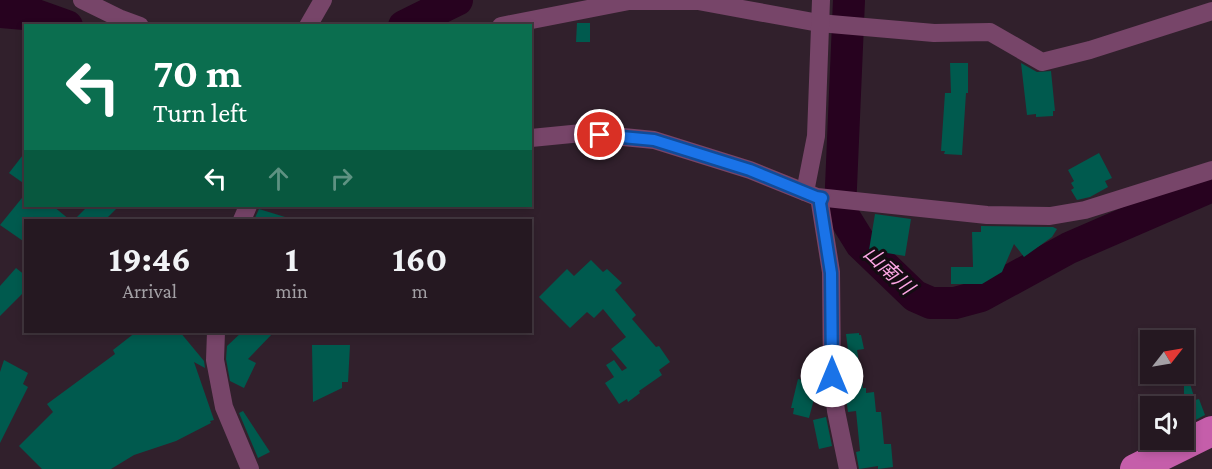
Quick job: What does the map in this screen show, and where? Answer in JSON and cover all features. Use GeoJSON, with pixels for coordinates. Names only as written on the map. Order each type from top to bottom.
{"type":"FeatureCollection","features":[{"type":"Feature","properties":{"kind":"main road"},"geometry":{"type":"LineString","coordinates":[[1135,469],[1212,431]]}},
{"type":"Feature","properties":{"kind":"street"},"geometry":{"type":"LineString","coordinates":[[82,0],[135,24]]}},
{"type":"Feature","properties":{"kind":"street"},"geometry":{"type":"LineString","coordinates":[[309,24],[323,0]]}},
{"type":"Feature","properties":{"kind":"street"},"geometry":{"type":"LineString","coordinates":[[820,0],[814,195],[820,203],[831,273],[832,376],[836,411],[848,469]]}},
{"type":"Feature","properties":{"kind":"street"},"geometry":{"type":"LineString","coordinates":[[511,24],[629,1],[698,1],[819,23],[934,33],[990,32],[1042,62],[1090,50],[1212,11]]}},
{"type":"Feature","properties":{"kind":"street"},"geometry":{"type":"LineString","coordinates":[[532,138],[582,133],[654,140],[750,170],[814,195],[987,215],[1050,216],[1086,210],[1212,170]]}},
{"type":"Feature","properties":{"kind":"street"},"geometry":{"type":"LineString","coordinates":[[216,333],[215,360],[224,407],[250,469]]}},
{"type":"Feature","properties":{"kind":"building"},"geometry":{"type":"Polygon","coordinates":[[[577,23],[590,23],[590,42],[576,42],[577,23]]]}},
{"type":"Feature","properties":{"kind":"building"},"geometry":{"type":"Polygon","coordinates":[[[950,63],[968,63],[968,93],[966,93],[962,155],[944,154],[945,151],[941,151],[945,93],[951,93],[950,63]]]}},
{"type":"Feature","properties":{"kind":"building"},"geometry":{"type":"Polygon","coordinates":[[[1021,63],[1037,72],[1051,71],[1055,111],[1053,111],[1053,116],[1027,115],[1021,63]]]}},
{"type":"Feature","properties":{"kind":"building"},"geometry":{"type":"Polygon","coordinates":[[[1099,153],[1112,178],[1105,181],[1108,187],[1090,197],[1077,200],[1071,190],[1074,188],[1071,183],[1074,181],[1068,170],[1099,153]]]}},
{"type":"Feature","properties":{"kind":"building"},"geometry":{"type":"Polygon","coordinates":[[[24,154],[24,184],[9,173],[24,154]]]}},
{"type":"Feature","properties":{"kind":"building"},"geometry":{"type":"Polygon","coordinates":[[[24,195],[24,207],[54,207],[69,219],[24,219],[24,242],[0,225],[24,195]]]}},
{"type":"Feature","properties":{"kind":"building"},"geometry":{"type":"Polygon","coordinates":[[[87,207],[118,207],[106,219],[75,219],[87,207]]]}},
{"type":"Feature","properties":{"kind":"building"},"geometry":{"type":"Polygon","coordinates":[[[259,209],[285,217],[285,219],[254,219],[259,209]]]}},
{"type":"Feature","properties":{"kind":"building"},"geometry":{"type":"Polygon","coordinates":[[[875,214],[911,219],[905,256],[869,250],[875,214]]]}},
{"type":"Feature","properties":{"kind":"building"},"geometry":{"type":"Polygon","coordinates":[[[981,226],[1053,227],[1057,229],[1052,237],[1024,257],[1014,244],[1002,272],[982,284],[951,284],[951,267],[973,267],[972,232],[981,232],[981,226]]]}},
{"type":"Feature","properties":{"kind":"building"},"geometry":{"type":"Polygon","coordinates":[[[591,260],[603,272],[607,269],[622,283],[615,290],[636,315],[632,319],[656,347],[659,346],[670,362],[659,370],[662,375],[628,402],[627,399],[619,404],[605,383],[614,377],[606,365],[614,360],[622,371],[627,368],[611,349],[626,337],[603,309],[594,318],[587,312],[570,328],[539,297],[567,269],[574,276],[591,260]]]}},
{"type":"Feature","properties":{"kind":"building"},"geometry":{"type":"Polygon","coordinates":[[[16,268],[24,274],[24,292],[0,316],[0,286],[16,268]]]}},
{"type":"Feature","properties":{"kind":"building"},"geometry":{"type":"Polygon","coordinates":[[[135,333],[181,333],[204,361],[205,368],[194,362],[214,420],[176,441],[134,455],[111,469],[42,469],[19,446],[53,412],[47,404],[115,354],[113,350],[135,333]]]}},
{"type":"Feature","properties":{"kind":"building"},"geometry":{"type":"Polygon","coordinates":[[[241,333],[273,333],[248,359],[256,363],[244,388],[230,381],[226,359],[227,346],[241,333]]]}},
{"type":"Feature","properties":{"kind":"building"},"geometry":{"type":"Polygon","coordinates":[[[859,333],[864,349],[857,350],[863,388],[866,388],[866,393],[874,392],[876,412],[881,412],[884,444],[891,444],[893,467],[878,469],[878,466],[859,469],[856,452],[860,451],[856,411],[848,412],[843,376],[843,351],[848,350],[846,334],[859,333]]]}},
{"type":"Feature","properties":{"kind":"building"},"geometry":{"type":"Polygon","coordinates":[[[312,345],[350,345],[348,382],[342,382],[342,388],[313,402],[312,345]]]}},
{"type":"Feature","properties":{"kind":"building"},"geometry":{"type":"Polygon","coordinates":[[[4,360],[28,373],[23,384],[28,387],[0,443],[0,372],[4,360]]]}},
{"type":"Feature","properties":{"kind":"building"},"geometry":{"type":"Polygon","coordinates":[[[798,379],[818,384],[809,418],[793,414],[794,408],[791,408],[798,379]]]}},
{"type":"Feature","properties":{"kind":"building"},"geometry":{"type":"Polygon","coordinates":[[[1184,384],[1190,384],[1194,396],[1184,396],[1184,384]]]}},
{"type":"Feature","properties":{"kind":"building"},"geometry":{"type":"Polygon","coordinates":[[[1194,397],[1195,400],[1199,399],[1205,415],[1194,421],[1194,397]]]}},
{"type":"Feature","properties":{"kind":"building"},"geometry":{"type":"Polygon","coordinates":[[[243,411],[270,452],[258,458],[239,413],[243,411]]]}},
{"type":"Feature","properties":{"kind":"building"},"geometry":{"type":"Polygon","coordinates":[[[826,417],[832,446],[819,449],[813,420],[826,417]]]}},
{"type":"Feature","properties":{"kind":"waterway","name":"山南川"},"geometry":{"type":"LineString","coordinates":[[408,24],[457,0]]}},
{"type":"Feature","properties":{"kind":"waterway","name":"山南川"},"geometry":{"type":"LineString","coordinates":[[849,0],[840,210],[861,244],[915,296],[931,303],[955,303],[981,296],[1069,248],[1212,186]]}},
{"type":"Feature","properties":{"kind":"waterway","name":"山南川"},"geometry":{"type":"LineString","coordinates":[[0,12],[36,15],[61,24]]}},
{"type":"Feature","properties":{"kind":"route"},"geometry":{"type":"LineString","coordinates":[[600,135],[654,140],[750,170],[822,198],[820,203],[831,273],[832,376]]}}]}
